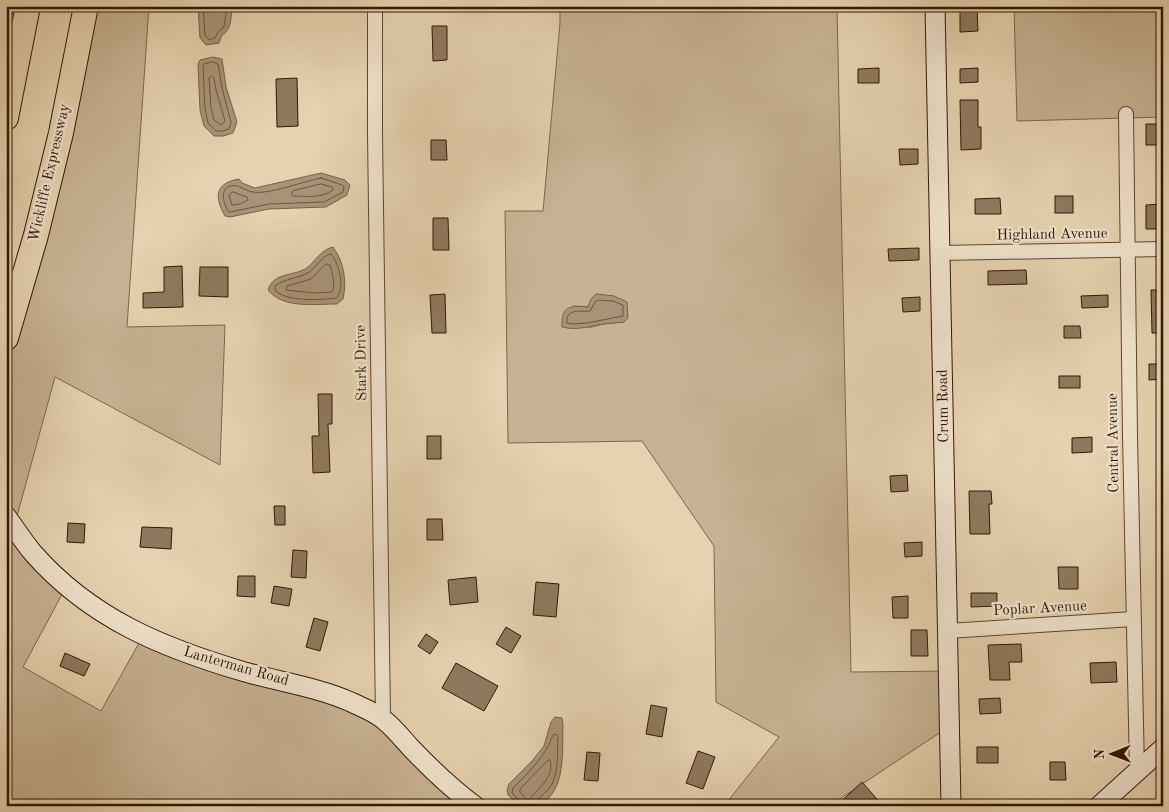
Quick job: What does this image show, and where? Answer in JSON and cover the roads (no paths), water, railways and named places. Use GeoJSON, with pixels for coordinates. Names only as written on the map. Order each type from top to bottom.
{"type":"FeatureCollection","features":[{"type":"Feature","properties":{"kind":"highway"},"geometry":{"type":"LineString","coordinates":[[6,118],[28,6]]}},
{"type":"Feature","properties":{"kind":"highway","name":"Wickliffe Expressway"},"geometry":{"type":"LineString","coordinates":[[6,338],[36,235],[61,133],[86,6]]}},
{"type":"Feature","properties":{"kind":"street","name":"Stark Drive"},"geometry":{"type":"LineString","coordinates":[[376,6],[375,134],[384,719]]}},
{"type":"Feature","properties":{"kind":"street","name":"Crum Road"},"geometry":{"type":"LineString","coordinates":[[935,6],[951,806]]}},
{"type":"Feature","properties":{"kind":"street","name":"Central Avenue"},"geometry":{"type":"LineString","coordinates":[[1126,114],[1137,771]]}},
{"type":"Feature","properties":{"kind":"street","name":"Highland Avenue"},"geometry":{"type":"LineString","coordinates":[[941,253],[1163,248]]}},
{"type":"Feature","properties":{"kind":"street","name":"Lanterman Road"},"geometry":{"type":"LineString","coordinates":[[6,516],[32,552],[61,581],[88,603],[124,626],[158,643],[195,657],[331,694],[351,702],[384,719],[412,749],[475,806]]}},
{"type":"Feature","properties":{"kind":"street","name":"Poplar Avenue"},"geometry":{"type":"LineString","coordinates":[[948,631],[1133,619]]}},
{"type":"Feature","properties":{"kind":"street"},"geometry":{"type":"LineString","coordinates":[[1099,806],[1163,748]]}},
{"type":"Feature","properties":{"kind":"water"},"geometry":{"type":"Polygon","coordinates":[[[198,6],[232,6],[228,30],[222,35],[219,43],[206,45],[200,38],[198,6]]]}},
{"type":"Feature","properties":{"kind":"water"},"geometry":{"type":"Polygon","coordinates":[[[213,57],[222,59],[226,87],[237,122],[233,133],[223,136],[214,136],[204,126],[200,110],[198,64],[200,60],[213,57]]]}},
{"type":"Feature","properties":{"kind":"water"},"geometry":{"type":"Polygon","coordinates":[[[321,173],[345,180],[350,185],[347,195],[326,207],[269,209],[230,217],[225,216],[219,203],[218,197],[221,187],[231,181],[239,179],[242,183],[255,188],[321,173]]]}},
{"type":"Feature","properties":{"kind":"water"},"geometry":{"type":"Polygon","coordinates":[[[333,247],[342,265],[345,285],[343,299],[337,304],[309,305],[291,303],[274,296],[268,290],[275,280],[303,270],[322,253],[333,247]]]}},
{"type":"Feature","properties":{"kind":"water"},"geometry":{"type":"Polygon","coordinates":[[[596,294],[614,296],[627,302],[628,318],[624,322],[583,328],[562,327],[565,311],[576,306],[588,307],[591,299],[596,294]]]}},
{"type":"Feature","properties":{"kind":"water"},"geometry":{"type":"Polygon","coordinates":[[[555,717],[562,718],[563,724],[559,780],[548,799],[539,805],[520,806],[508,795],[509,784],[544,746],[551,722],[555,717]]]}}]}
